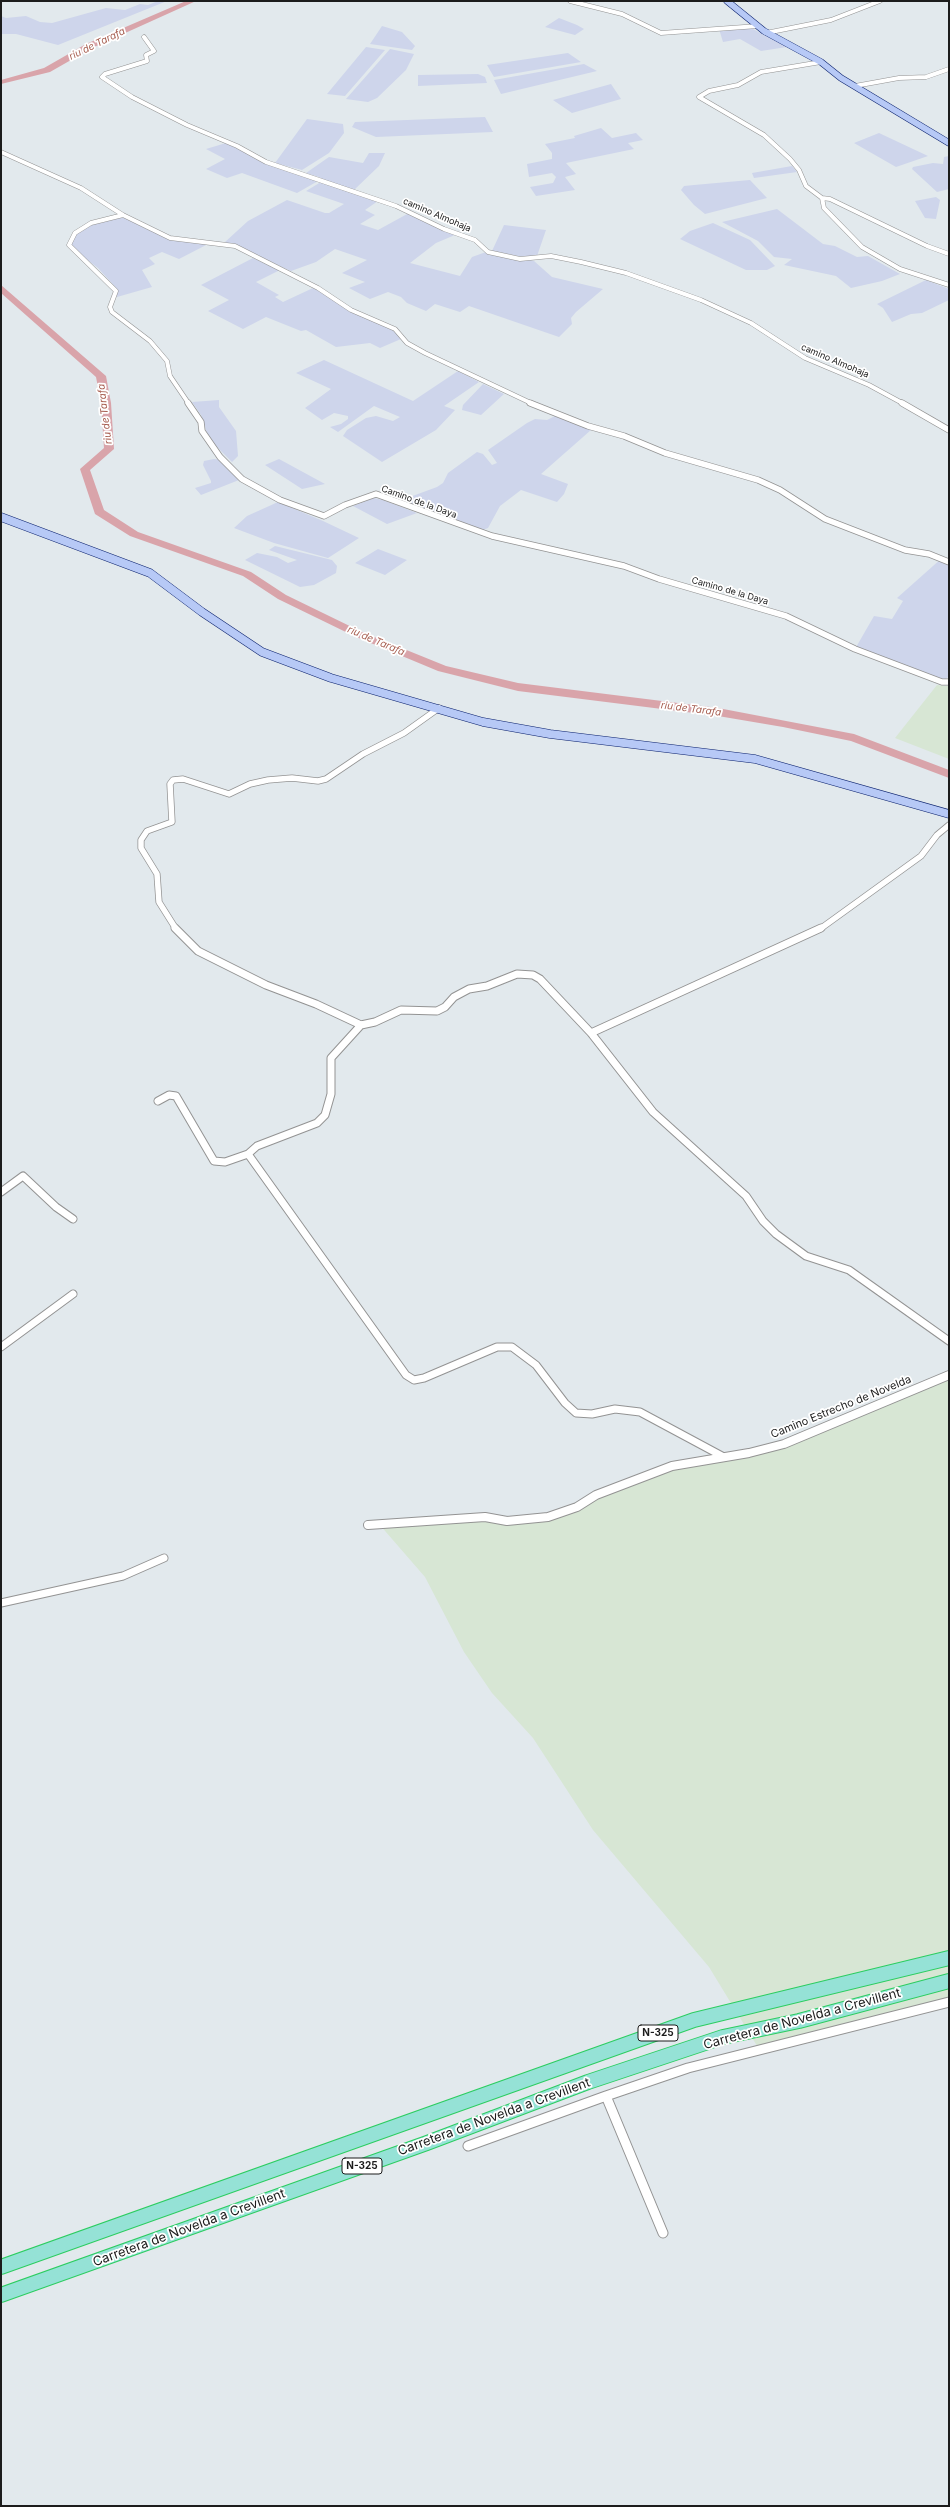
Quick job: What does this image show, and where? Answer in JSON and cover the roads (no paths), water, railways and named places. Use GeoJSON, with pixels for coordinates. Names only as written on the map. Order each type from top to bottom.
{"type":"FeatureCollection","features":[{"type":"Feature","properties":{"kind":"highway","name":"Carretera de Novelda a Crevillent"},"geometry":{"type":"LineString","coordinates":[[1,2267],[694,2020],[949,1958]]}},
{"type":"Feature","properties":{"kind":"highway","name":"Carretera de Novelda a Crevillent"},"geometry":{"type":"LineString","coordinates":[[1,2295],[420,2145],[588,2082],[700,2045],[949,1981]]}},
{"type":"Feature","properties":{"kind":"main road"},"geometry":{"type":"LineString","coordinates":[[727,1],[766,32],[821,62],[855,86],[949,142]]}},
{"type":"Feature","properties":{"kind":"main road"},"geometry":{"type":"LineString","coordinates":[[1,517],[80,545],[150,573],[202,612],[262,652],[330,678],[439,708],[483,722],[550,734],[755,759],[949,814]]}},
{"type":"Feature","properties":{"kind":"street"},"geometry":{"type":"LineString","coordinates":[[570,1],[622,14],[661,33],[758,26]]}},
{"type":"Feature","properties":{"kind":"street"},"geometry":{"type":"LineString","coordinates":[[766,32],[831,20],[880,1]]}},
{"type":"Feature","properties":{"kind":"street","name":"camino Almohaja"},"geometry":{"type":"LineString","coordinates":[[144,37],[154,50],[146,55],[147,61],[105,74],[102,77],[161,113],[237,146],[266,162],[318,178],[332,186],[396,206],[444,229],[475,240],[488,252],[520,259],[551,256],[626,273],[701,300],[751,324],[805,358],[869,385],[924,413],[949,430]]}},
{"type":"Feature","properties":{"kind":"street"},"geometry":{"type":"LineString","coordinates":[[821,62],[761,72],[738,85],[709,91],[699,96],[766,138],[797,166],[809,189],[822,198],[830,199],[949,254]]}},
{"type":"Feature","properties":{"kind":"street"},"geometry":{"type":"LineString","coordinates":[[855,86],[899,78],[926,77],[949,69]]}},
{"type":"Feature","properties":{"kind":"street"},"geometry":{"type":"LineString","coordinates":[[1,152],[81,188],[123,215],[170,238],[213,242],[235,246],[318,288],[351,310],[394,329],[407,343],[425,353],[517,397],[588,426],[624,436],[665,453],[758,480],[780,490],[825,519],[846,528],[873,536],[905,550],[929,554],[949,562]]}},
{"type":"Feature","properties":{"kind":"street"},"geometry":{"type":"LineString","coordinates":[[822,198],[824,208],[862,247],[900,270],[949,285]]}},
{"type":"Feature","properties":{"kind":"street","name":"Camino de la Daya"},"geometry":{"type":"LineString","coordinates":[[123,215],[91,223],[75,233],[69,245],[116,291],[110,307],[112,312],[150,341],[166,361],[170,376],[201,422],[202,431],[220,457],[242,479],[258,489],[280,500],[324,516],[345,505],[376,494],[492,536],[624,566],[659,579],[786,616],[835,638],[855,649],[942,682],[949,682]]}},
{"type":"Feature","properties":{"kind":"street"},"geometry":{"type":"LineString","coordinates":[[942,682],[949,676]]}},
{"type":"Feature","properties":{"kind":"street"},"geometry":{"type":"LineString","coordinates":[[361,1025],[316,1004],[266,985],[198,951],[178,932],[159,902],[157,874],[141,848],[141,840],[147,832],[172,822],[173,815],[170,784],[177,778],[229,794],[250,784],[268,780],[292,778],[318,781],[326,779],[363,754],[404,733],[439,708]]}},
{"type":"Feature","properties":{"kind":"street"},"geometry":{"type":"LineString","coordinates":[[592,1033],[814,933],[921,856],[937,835],[949,825]]}},
{"type":"Feature","properties":{"kind":"street"},"geometry":{"type":"LineString","coordinates":[[158,1101],[169,1095],[176,1096],[214,1161],[225,1162],[248,1154],[263,1144],[317,1123],[325,1115],[331,1094],[331,1058],[361,1025],[375,1022],[401,1010],[437,1011],[445,1007],[454,997],[469,989],[524,974],[540,979],[592,1033],[653,1112],[746,1196],[763,1221],[776,1234],[806,1256],[849,1270],[949,1342]]}},
{"type":"Feature","properties":{"kind":"street"},"geometry":{"type":"LineString","coordinates":[[248,1154],[406,1375],[414,1380],[424,1378],[497,1347],[512,1347],[536,1365],[565,1403],[576,1413],[592,1414],[615,1409],[640,1412],[722,1456]]}},
{"type":"Feature","properties":{"kind":"street"},"geometry":{"type":"LineString","coordinates":[[1,1192],[23,1176],[56,1207],[73,1219]]}},
{"type":"Feature","properties":{"kind":"street"},"geometry":{"type":"LineString","coordinates":[[1,1347],[72,1294]]}},
{"type":"Feature","properties":{"kind":"street","name":"Camino Estrecho de Novelda"},"geometry":{"type":"LineString","coordinates":[[368,1525],[485,1517],[507,1521],[548,1517],[577,1507],[596,1495],[672,1466],[722,1456],[749,1453],[784,1444],[900,1397],[949,1375]]}},
{"type":"Feature","properties":{"kind":"street"},"geometry":{"type":"LineString","coordinates":[[1,1603],[123,1576],[164,1558]]}},
{"type":"Feature","properties":{"kind":"street"},"geometry":{"type":"LineString","coordinates":[[468,2146],[688,2068],[949,2002]]}},
{"type":"Feature","properties":{"kind":"street"},"geometry":{"type":"LineString","coordinates":[[606,2096],[663,2233]]}},
{"type":"Feature","properties":{"kind":"waterway","name":"riu de Tarafa"},"geometry":{"type":"LineString","coordinates":[[1,82],[47,70],[89,46],[192,1]]}},
{"type":"Feature","properties":{"kind":"waterway","name":"riu de Tarafa"},"geometry":{"type":"LineString","coordinates":[[1,288],[101,376],[106,403],[109,449],[85,469],[99,512],[134,534],[247,574],[282,597],[358,634],[442,669],[518,687],[718,712],[783,723],[854,738],[949,774]]}}]}
